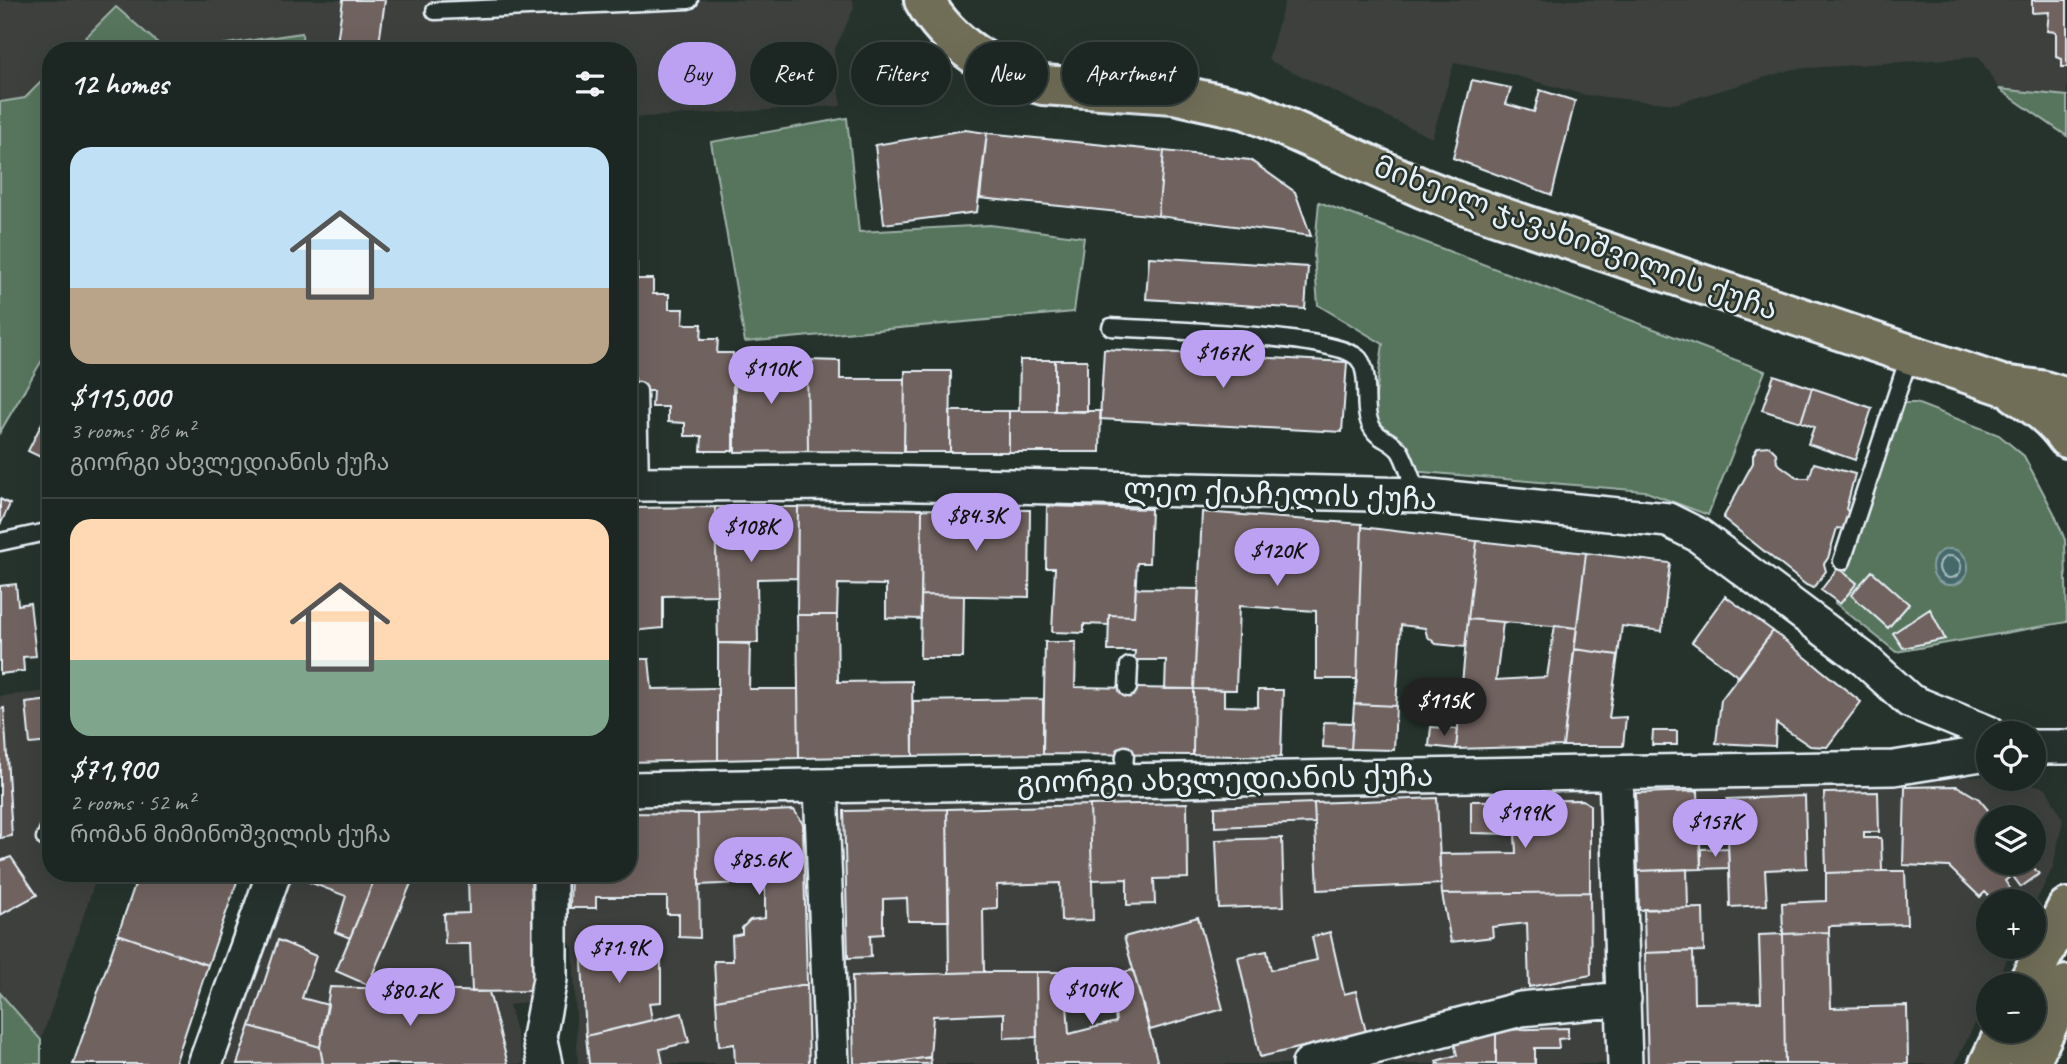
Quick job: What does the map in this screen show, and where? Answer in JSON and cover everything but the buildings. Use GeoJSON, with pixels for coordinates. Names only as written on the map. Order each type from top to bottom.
{"type":"FeatureCollection","features":[{"type":"Feature","properties":{"kind":"main road","name":"მიხეილ ჯავახიშვილის ქუჩა"},"geometry":{"type":"LineString","coordinates":[[926,2],[957,40],[998,68],[1025,80],[1043,85],[1174,94],[1247,110],[1463,204],[2002,385],[2041,390],[2067,398]]}},
{"type":"Feature","properties":{"kind":"main road","name":"მიხეილ ჯავახიშვილის ქუჩა"},"geometry":{"type":"LineString","coordinates":[[2002,385],[2037,406],[2057,423],[2067,438]]}},
{"type":"Feature","properties":{"kind":"main road"},"geometry":{"type":"LineString","coordinates":[[2033,973],[2067,908]]}},
{"type":"Feature","properties":{"kind":"main road"},"geometry":{"type":"LineString","coordinates":[[2029,1064],[2067,985]]}},
{"type":"Feature","properties":{"kind":"main road"},"geometry":{"type":"LineString","coordinates":[[1989,1064],[1999,1043]]}},
{"type":"Feature","properties":{"kind":"street","name":"ლეო ქიაჩელის ქუჩა"},"geometry":{"type":"LineString","coordinates":[[637,484],[874,483],[1419,495],[1668,520],[1698,535],[1865,660],[1910,701],[1976,728]]}},
{"type":"Feature","properties":{"kind":"street"},"geometry":{"type":"LineString","coordinates":[[2046,747],[2067,747]]}},
{"type":"Feature","properties":{"kind":"street","name":"გიორგი ახვლედიანის ქუჩა"},"geometry":{"type":"LineString","coordinates":[[637,789],[821,786],[1124,768],[1616,773],[1895,768],[1976,755]]}},
{"type":"Feature","properties":{"kind":"street"},"geometry":{"type":"LineString","coordinates":[[1616,773],[1625,1064]]}},
{"type":"Feature","properties":{"kind":"street"},"geometry":{"type":"LineString","coordinates":[[821,786],[832,1064]]}},
{"type":"Feature","properties":{"kind":"street"},"geometry":{"type":"LineString","coordinates":[[205,1064],[271,882]]}},
{"type":"Feature","properties":{"kind":"street"},"geometry":{"type":"LineString","coordinates":[[545,1064],[539,1037],[550,979],[550,882]]}},
{"type":"Feature","properties":{"kind":"street"},"geometry":{"type":"LineString","coordinates":[[1309,1064],[1521,1009],[1624,999]]}},
{"type":"Feature","properties":{"kind":"lane"},"geometry":{"type":"LineString","coordinates":[[435,11],[690,0]]}},
{"type":"Feature","properties":{"kind":"lane"},"geometry":{"type":"LineString","coordinates":[[1111,327],[1263,335],[1347,350],[1360,360],[1368,417],[1374,433],[1400,452],[1410,481],[1419,495]]}},
{"type":"Feature","properties":{"kind":"lane"},"geometry":{"type":"LineString","coordinates":[[1842,561],[1910,354]]}},
{"type":"Feature","properties":{"kind":"lane"},"geometry":{"type":"LineString","coordinates":[[637,414],[638,391]]}},
{"type":"Feature","properties":{"kind":"lane"},"geometry":{"type":"LineString","coordinates":[[0,542],[42,533]]}},
{"type":"Feature","properties":{"kind":"lane"},"geometry":{"type":"LineString","coordinates":[[1128,688],[1129,666]]}},
{"type":"Feature","properties":{"kind":"shaded area"},"geometry":{"type":"Polygon","coordinates":[[[0,0],[853,0],[854,8],[837,45],[837,42],[750,42],[750,105],[837,105],[837,75],[841,106],[637,117],[637,42],[302,42],[302,33],[234,42],[157,42],[116,7],[81,42],[42,42],[42,81],[25,98],[0,102],[0,0]]]}},
{"type":"Feature","properties":{"kind":"shaded area"},"geometry":{"type":"Polygon","coordinates":[[[1285,0],[2067,0],[2067,96],[1999,89],[1979,57],[1793,69],[1675,104],[1585,95],[1509,74],[1454,63],[1432,138],[1268,60],[1285,0]]]}},
{"type":"Feature","properties":{"kind":"shaded area"},"geometry":{"type":"Polygon","coordinates":[[[42,692],[42,882],[95,882],[41,1040],[0,993],[0,696],[42,692]]]}},
{"type":"Feature","properties":{"kind":"shaded area"},"geometry":{"type":"Polygon","coordinates":[[[1976,776],[1976,791],[2046,791],[2046,788],[2063,820],[2053,867],[2042,889],[1976,889],[1976,959],[2007,959],[2000,973],[1976,973],[1976,1021],[1955,1064],[1635,1064],[1624,798],[1635,779],[1976,776]]]}},
{"type":"Feature","properties":{"kind":"shaded area"},"geometry":{"type":"Polygon","coordinates":[[[1599,787],[1610,793],[1617,1064],[843,1064],[834,809],[842,800],[1599,787]]]}},
{"type":"Feature","properties":{"kind":"shaded area"},"geometry":{"type":"Polygon","coordinates":[[[800,798],[814,811],[821,1064],[578,1064],[573,948],[562,929],[563,882],[637,882],[637,801],[800,798]]]}},
{"type":"Feature","properties":{"kind":"shaded area"},"geometry":{"type":"Polygon","coordinates":[[[286,882],[538,882],[538,1000],[509,1005],[524,1064],[223,1064],[286,882]]]}},
{"type":"Feature","properties":{"kind":"green space"},"geometry":{"type":"Polygon","coordinates":[[[116,7],[157,42],[81,42],[116,7]]]}},
{"type":"Feature","properties":{"kind":"green space"},"geometry":{"type":"Polygon","coordinates":[[[302,33],[302,42],[240,42],[302,33]]]}},
{"type":"Feature","properties":{"kind":"green space"},"geometry":{"type":"Polygon","coordinates":[[[42,81],[42,360],[0,432],[0,102],[25,98],[42,81]]]}},
{"type":"Feature","properties":{"kind":"green space"},"geometry":{"type":"Polygon","coordinates":[[[1999,89],[2067,96],[2067,136],[1999,89]]]}},
{"type":"Feature","properties":{"kind":"green space"},"geometry":{"type":"Polygon","coordinates":[[[847,118],[859,232],[990,225],[1084,237],[1074,312],[745,342],[711,142],[847,118]]]}},
{"type":"Feature","properties":{"kind":"green space"},"geometry":{"type":"Polygon","coordinates":[[[1319,202],[1765,371],[1708,515],[1644,491],[1411,471],[1403,445],[1373,416],[1383,344],[1318,305],[1314,256],[1319,202]]]}},
{"type":"Feature","properties":{"kind":"green space"},"geometry":{"type":"Polygon","coordinates":[[[1902,403],[1916,403],[1999,435],[2024,456],[2065,540],[2067,622],[1896,652],[1835,603],[1902,403]]]}},
{"type":"Feature","properties":{"kind":"green space"},"geometry":{"type":"Polygon","coordinates":[[[0,993],[41,1040],[41,1064],[0,1064],[0,993]]]}},
{"type":"Feature","properties":{"kind":"water"},"geometry":{"type":"Polygon","coordinates":[[[1950,549],[1963,554],[1968,567],[1963,580],[1950,585],[1937,580],[1932,567],[1937,554],[1950,549]]]}}]}
